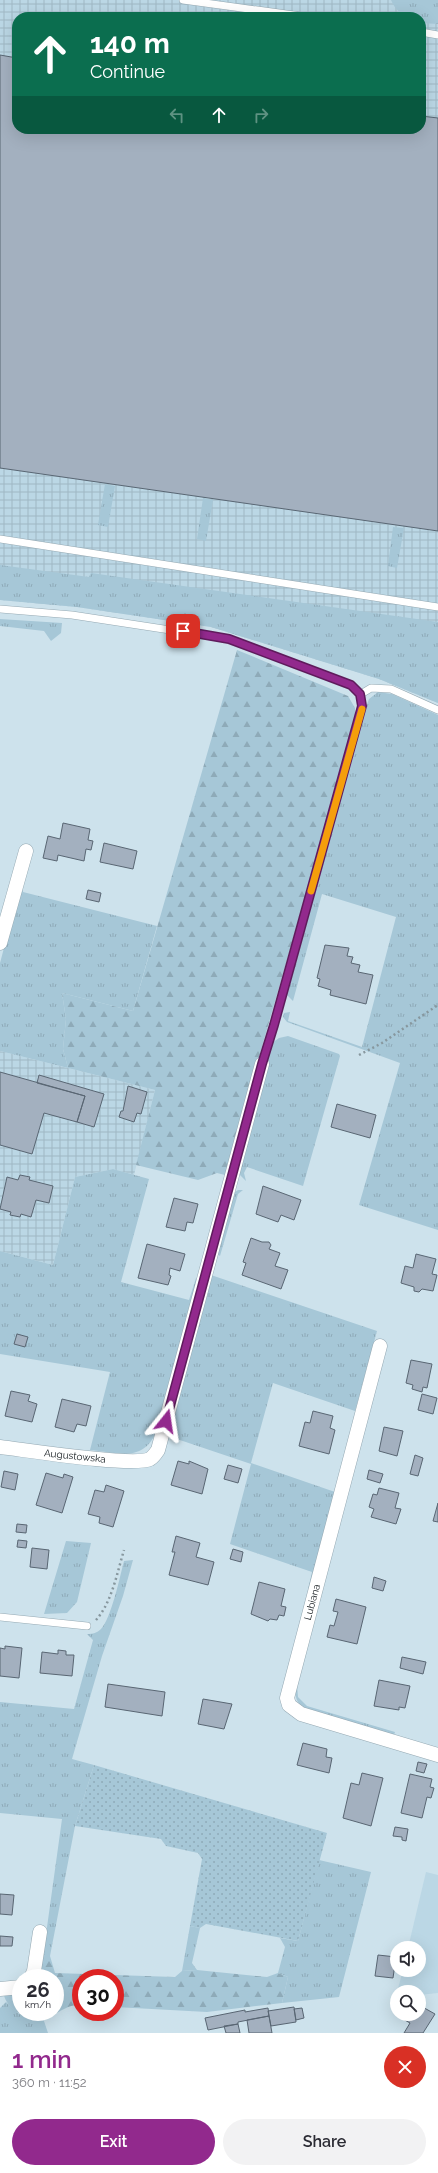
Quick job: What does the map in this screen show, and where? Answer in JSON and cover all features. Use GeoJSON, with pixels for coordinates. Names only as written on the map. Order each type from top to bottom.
{"type":"FeatureCollection","features":[{"type":"Feature","properties":{"kind":"street"},"geometry":{"type":"LineString","coordinates":[[0,943],[26,851]]}},
{"type":"Feature","properties":{"kind":"street","name":"Augustowska"},"geometry":{"type":"LineString","coordinates":[[0,1447],[104,1459],[141,1461],[151,1459],[158,1450],[262,1064]]}},
{"type":"Feature","properties":{"kind":"street","name":"Lubiana"},"geometry":{"type":"LineString","coordinates":[[380,1346],[287,1698],[289,1705],[301,1714],[438,1755]]}},
{"type":"Feature","properties":{"kind":"street"},"geometry":{"type":"LineString","coordinates":[[34,1969],[40,1932]]}},
{"type":"Feature","properties":{"kind":"street"},"geometry":{"type":"LineString","coordinates":[[0,1989],[12,1988]]}},
{"type":"Feature","properties":{"kind":"lane"},"geometry":{"type":"LineString","coordinates":[[183,0],[271,12]]}},
{"type":"Feature","properties":{"kind":"lane"},"geometry":{"type":"LineString","coordinates":[[426,33],[438,35]]}},
{"type":"Feature","properties":{"kind":"lane"},"geometry":{"type":"LineString","coordinates":[[0,539],[438,607]]}},
{"type":"Feature","properties":{"kind":"lane"},"geometry":{"type":"LineString","coordinates":[[0,609],[72,615],[229,639],[351,685],[360,694],[362,706],[262,1064]]}},
{"type":"Feature","properties":{"kind":"lane"},"geometry":{"type":"LineString","coordinates":[[360,694],[371,688],[391,689],[438,710]]}},
{"type":"Feature","properties":{"kind":"lane"},"geometry":{"type":"LineString","coordinates":[[0,1617],[87,1626]]}},
{"type":"Feature","properties":{"kind":"path"},"geometry":{"type":"LineString","coordinates":[[359,1055],[382,1043],[438,1005]]}},
{"type":"Feature","properties":{"kind":"path"},"geometry":{"type":"LineString","coordinates":[[87,1626],[95,1622],[102,1614],[110,1595],[124,1550]]}},
{"type":"Feature","properties":{"kind":"shaded area"},"geometry":{"type":"Polygon","coordinates":[[[0,0],[438,0],[438,703],[379,679],[211,627],[77,607],[0,600],[0,0]]]}},
{"type":"Feature","properties":{"kind":"shaded area"},"geometry":{"type":"Polygon","coordinates":[[[0,1051],[155,1090],[134,1175],[113,1169],[75,1177],[53,1265],[0,1251],[0,1051]]]}},
{"type":"Feature","properties":{"kind":"shaded area"},"geometry":{"type":"Polygon","coordinates":[[[426,1872],[438,1875],[438,1993],[426,1994],[426,1985],[399,1985],[401,1977],[426,1977],[426,1941],[410,1941],[426,1872]]]}},
{"type":"Feature","properties":{"kind":"green space"},"geometry":{"type":"Polygon","coordinates":[[[391,0],[438,0],[438,24],[426,23],[426,12],[399,12],[391,0]]]}},
{"type":"Feature","properties":{"kind":"green space"},"geometry":{"type":"Polygon","coordinates":[[[105,484],[115,486],[108,527],[98,525],[105,484]]]}},
{"type":"Feature","properties":{"kind":"green space"},"geometry":{"type":"Polygon","coordinates":[[[203,498],[213,500],[206,541],[197,539],[203,498]]]}},
{"type":"Feature","properties":{"kind":"green space"},"geometry":{"type":"Polygon","coordinates":[[[393,527],[404,528],[397,568],[388,566],[393,527]]]}},
{"type":"Feature","properties":{"kind":"green space"},"geometry":{"type":"Polygon","coordinates":[[[0,565],[89,577],[91,573],[438,622],[438,703],[379,679],[211,627],[77,607],[0,600],[0,565]]]}},
{"type":"Feature","properties":{"kind":"green space"},"geometry":{"type":"Polygon","coordinates":[[[0,619],[62,623],[61,633],[51,641],[44,631],[0,626],[0,619]]]}},
{"type":"Feature","properties":{"kind":"green space"},"geometry":{"type":"Polygon","coordinates":[[[237,650],[348,696],[355,708],[355,724],[225,1175],[217,1173],[198,1180],[136,1165],[155,1090],[68,1068],[63,1049],[66,1019],[62,993],[133,1011],[237,650]]]}},
{"type":"Feature","properties":{"kind":"green space"},"geometry":{"type":"Polygon","coordinates":[[[378,692],[392,694],[438,715],[438,1230],[359,1205],[400,1063],[287,1022],[283,1017],[284,1013],[290,1012],[288,1021],[362,1047],[396,917],[322,894],[293,1001],[287,995],[366,707],[369,699],[378,692]]]}},
{"type":"Feature","properties":{"kind":"green space"},"geometry":{"type":"Polygon","coordinates":[[[23,890],[23,892],[157,926],[133,1011],[62,993],[66,1019],[63,1049],[68,1068],[0,1051],[0,963],[17,899],[23,890]]]}},
{"type":"Feature","properties":{"kind":"green space"},"geometry":{"type":"Polygon","coordinates":[[[288,1036],[339,1054],[340,1056],[303,1186],[247,1167],[244,1173],[246,1181],[237,1172],[272,1043],[279,1038],[288,1036]]]}},
{"type":"Feature","properties":{"kind":"green space"},"geometry":{"type":"Polygon","coordinates":[[[113,1169],[149,1179],[121,1282],[189,1300],[196,1278],[198,1282],[157,1430],[152,1440],[145,1447],[138,1452],[130,1454],[90,1450],[110,1372],[0,1354],[0,1251],[53,1265],[75,1177],[113,1169]]]}},
{"type":"Feature","properties":{"kind":"green space"},"geometry":{"type":"Polygon","coordinates":[[[238,1190],[243,1190],[238,1194],[220,1256],[216,1253],[232,1194],[238,1190]]]}},
{"type":"Feature","properties":{"kind":"green space"},"geometry":{"type":"Polygon","coordinates":[[[211,1275],[377,1331],[355,1411],[273,1383],[251,1463],[335,1492],[312,1587],[308,1589],[312,1572],[230,1544],[251,1464],[168,1436],[211,1275]]]}},
{"type":"Feature","properties":{"kind":"green space"},"geometry":{"type":"Polygon","coordinates":[[[66,1541],[91,1543],[77,1602],[67,1613],[44,1614],[66,1541]]]}},
{"type":"Feature","properties":{"kind":"green space"},"geometry":{"type":"Polygon","coordinates":[[[133,1560],[123,1596],[102,1656],[72,1759],[94,1765],[75,1826],[50,1956],[43,1956],[62,1819],[0,1813],[0,1702],[74,1709],[93,1640],[87,1634],[98,1631],[105,1624],[115,1597],[124,1561],[133,1560]]]}},
{"type":"Feature","properties":{"kind":"green space"},"geometry":{"type":"Polygon","coordinates":[[[297,1685],[298,1697],[307,1706],[395,1732],[394,1735],[305,1709],[296,1699],[297,1685]]]}},
{"type":"Feature","properties":{"kind":"green space"},"geometry":{"type":"Polygon","coordinates":[[[94,1765],[327,1833],[298,1941],[206,1924],[200,1928],[190,1926],[202,1859],[198,1853],[166,1846],[161,1839],[75,1826],[94,1765]]]}},
{"type":"Feature","properties":{"kind":"green space"},"geometry":{"type":"Polygon","coordinates":[[[319,1860],[371,1872],[339,1997],[282,2003],[288,1977],[278,1973],[285,1947],[280,1938],[298,1941],[319,1860]]]}},
{"type":"Feature","properties":{"kind":"green space"},"geometry":{"type":"Polygon","coordinates":[[[190,1926],[200,1928],[192,1963],[197,1970],[182,1971],[190,1926]]]}},
{"type":"Feature","properties":{"kind":"green space"},"geometry":{"type":"Polygon","coordinates":[[[43,1956],[50,1956],[54,1969],[39,1969],[43,1956]]]}},
{"type":"Feature","properties":{"kind":"green space"},"geometry":{"type":"Polygon","coordinates":[[[197,1970],[267,1977],[278,1973],[288,1977],[282,2003],[207,2012],[124,2007],[124,1975],[175,1977],[182,1971],[197,1970]]]}},
{"type":"Feature","properties":{"kind":"green space"},"geometry":{"type":"Polygon","coordinates":[[[64,1973],[72,1974],[72,2006],[65,2008],[64,1973]]]}},
{"type":"Feature","properties":{"kind":"green space"},"geometry":{"type":"Polygon","coordinates":[[[4,1995],[12,1995],[12,2008],[9,2005],[4,1995]]]}},
{"type":"Feature","properties":{"kind":"green space"},"geometry":{"type":"Polygon","coordinates":[[[6,2002],[12,2008],[12,2021],[44,2021],[48,2033],[0,2033],[0,2008],[6,2002]]]}},
{"type":"Feature","properties":{"kind":"building"},"geometry":{"type":"Polygon","coordinates":[[[0,55],[12,57],[12,134],[426,134],[426,117],[438,118],[438,531],[0,468],[0,55]]]}},
{"type":"Feature","properties":{"kind":"building"},"geometry":{"type":"Polygon","coordinates":[[[63,823],[90,829],[88,840],[93,841],[91,850],[86,849],[84,861],[58,855],[57,861],[43,858],[48,836],[60,839],[63,823]]]}},
{"type":"Feature","properties":{"kind":"building"},"geometry":{"type":"Polygon","coordinates":[[[104,843],[137,851],[133,869],[100,862],[104,843]]]}},
{"type":"Feature","properties":{"kind":"building"},"geometry":{"type":"Polygon","coordinates":[[[88,890],[101,893],[99,902],[86,899],[88,890]]]}},
{"type":"Feature","properties":{"kind":"building"},"geometry":{"type":"Polygon","coordinates":[[[325,945],[349,948],[347,956],[353,957],[351,963],[360,965],[358,972],[373,975],[366,1004],[330,995],[331,990],[318,986],[320,979],[317,978],[325,945]]]}},
{"type":"Feature","properties":{"kind":"building"},"geometry":{"type":"Polygon","coordinates":[[[0,1072],[85,1096],[77,1122],[44,1113],[32,1154],[0,1145],[0,1072]]]}},
{"type":"Feature","properties":{"kind":"building"},"geometry":{"type":"Polygon","coordinates":[[[39,1075],[104,1094],[94,1127],[77,1122],[85,1096],[37,1083],[39,1075]]]}},
{"type":"Feature","properties":{"kind":"building"},"geometry":{"type":"Polygon","coordinates":[[[128,1086],[147,1092],[141,1114],[137,1113],[134,1122],[119,1117],[121,1111],[123,1111],[128,1086]]]}},
{"type":"Feature","properties":{"kind":"building"},"geometry":{"type":"Polygon","coordinates":[[[337,1104],[376,1115],[370,1138],[331,1127],[337,1104]]]}},
{"type":"Feature","properties":{"kind":"building"},"geometry":{"type":"Polygon","coordinates":[[[20,1175],[30,1177],[29,1180],[53,1186],[49,1203],[36,1200],[31,1217],[21,1214],[20,1217],[10,1215],[11,1212],[0,1209],[7,1177],[18,1180],[20,1175]]]}},
{"type":"Feature","properties":{"kind":"building"},"geometry":{"type":"Polygon","coordinates":[[[263,1186],[301,1200],[294,1220],[281,1215],[278,1222],[256,1214],[263,1186]]]}},
{"type":"Feature","properties":{"kind":"building"},"geometry":{"type":"Polygon","coordinates":[[[174,1198],[198,1204],[193,1223],[187,1222],[185,1231],[166,1227],[174,1198]]]}},
{"type":"Feature","properties":{"kind":"building"},"geometry":{"type":"Polygon","coordinates":[[[251,1238],[262,1242],[269,1242],[271,1245],[269,1249],[280,1253],[275,1266],[288,1270],[281,1289],[242,1275],[246,1263],[243,1262],[251,1238]]]}},
{"type":"Feature","properties":{"kind":"building"},"geometry":{"type":"Polygon","coordinates":[[[147,1244],[185,1254],[180,1271],[170,1268],[169,1275],[171,1276],[168,1285],[138,1278],[147,1244]]]}},
{"type":"Feature","properties":{"kind":"building"},"geometry":{"type":"Polygon","coordinates":[[[416,1254],[436,1259],[432,1274],[437,1275],[433,1291],[422,1289],[419,1292],[414,1291],[414,1287],[401,1283],[405,1266],[413,1268],[416,1254]]]}},
{"type":"Feature","properties":{"kind":"building"},"geometry":{"type":"Polygon","coordinates":[[[17,1334],[28,1337],[25,1347],[14,1344],[17,1334]]]}},
{"type":"Feature","properties":{"kind":"building"},"geometry":{"type":"Polygon","coordinates":[[[411,1360],[432,1364],[427,1388],[423,1387],[422,1392],[412,1389],[413,1385],[406,1383],[411,1360]]]}},
{"type":"Feature","properties":{"kind":"building"},"geometry":{"type":"Polygon","coordinates":[[[11,1391],[30,1395],[28,1401],[37,1404],[32,1422],[5,1416],[11,1391]]]}},
{"type":"Feature","properties":{"kind":"building"},"geometry":{"type":"Polygon","coordinates":[[[422,1394],[437,1398],[433,1414],[418,1410],[422,1394]]]}},
{"type":"Feature","properties":{"kind":"building"},"geometry":{"type":"Polygon","coordinates":[[[62,1399],[91,1406],[86,1426],[77,1424],[74,1432],[55,1427],[62,1399]]]}},
{"type":"Feature","properties":{"kind":"building"},"geometry":{"type":"Polygon","coordinates":[[[313,1411],[333,1416],[330,1428],[335,1430],[329,1454],[299,1446],[305,1422],[310,1423],[313,1411]]]}},
{"type":"Feature","properties":{"kind":"building"},"geometry":{"type":"Polygon","coordinates":[[[384,1427],[403,1431],[397,1456],[379,1451],[384,1427]]]}},
{"type":"Feature","properties":{"kind":"building"},"geometry":{"type":"Polygon","coordinates":[[[415,1455],[423,1458],[418,1476],[410,1474],[415,1455]]]}},
{"type":"Feature","properties":{"kind":"building"},"geometry":{"type":"Polygon","coordinates":[[[178,1461],[189,1464],[189,1461],[208,1469],[202,1494],[171,1485],[178,1461]]]}},
{"type":"Feature","properties":{"kind":"building"},"geometry":{"type":"Polygon","coordinates":[[[228,1465],[242,1469],[238,1483],[224,1479],[228,1465]]]}},
{"type":"Feature","properties":{"kind":"building"},"geometry":{"type":"Polygon","coordinates":[[[369,1470],[383,1474],[380,1483],[367,1479],[369,1470]]]}},
{"type":"Feature","properties":{"kind":"building"},"geometry":{"type":"Polygon","coordinates":[[[4,1471],[18,1474],[15,1490],[1,1487],[4,1471]]]}},
{"type":"Feature","properties":{"kind":"building"},"geometry":{"type":"Polygon","coordinates":[[[46,1473],[63,1478],[64,1474],[73,1477],[62,1513],[36,1505],[46,1473]]]}},
{"type":"Feature","properties":{"kind":"building"},"geometry":{"type":"Polygon","coordinates":[[[106,1485],[124,1491],[113,1527],[99,1523],[100,1517],[88,1514],[95,1490],[104,1492],[106,1485]]]}},
{"type":"Feature","properties":{"kind":"building"},"geometry":{"type":"Polygon","coordinates":[[[379,1488],[399,1493],[395,1508],[401,1509],[396,1524],[371,1517],[374,1509],[369,1507],[373,1494],[377,1495],[379,1488]]]}},
{"type":"Feature","properties":{"kind":"building"},"geometry":{"type":"Polygon","coordinates":[[[438,1503],[438,1522],[433,1521],[438,1503]]]}},
{"type":"Feature","properties":{"kind":"building"},"geometry":{"type":"Polygon","coordinates":[[[17,1524],[27,1525],[26,1533],[16,1532],[17,1524]]]}},
{"type":"Feature","properties":{"kind":"building"},"geometry":{"type":"Polygon","coordinates":[[[176,1536],[200,1543],[196,1557],[214,1562],[208,1585],[169,1575],[175,1552],[172,1552],[176,1536]]]}},
{"type":"Feature","properties":{"kind":"building"},"geometry":{"type":"Polygon","coordinates":[[[18,1540],[27,1541],[26,1548],[17,1547],[18,1540]]]}},
{"type":"Feature","properties":{"kind":"building"},"geometry":{"type":"Polygon","coordinates":[[[32,1548],[49,1550],[47,1569],[30,1567],[32,1548]]]}},
{"type":"Feature","properties":{"kind":"building"},"geometry":{"type":"Polygon","coordinates":[[[233,1549],[243,1552],[241,1562],[230,1559],[233,1549]]]}},
{"type":"Feature","properties":{"kind":"building"},"geometry":{"type":"Polygon","coordinates":[[[374,1577],[386,1581],[383,1591],[372,1588],[374,1577]]]}},
{"type":"Feature","properties":{"kind":"building"},"geometry":{"type":"Polygon","coordinates":[[[259,1582],[285,1589],[281,1606],[286,1607],[284,1616],[279,1615],[277,1620],[270,1619],[268,1621],[251,1614],[259,1582]]]}},
{"type":"Feature","properties":{"kind":"building"},"geometry":{"type":"Polygon","coordinates":[[[336,1599],[366,1607],[357,1644],[327,1637],[330,1625],[334,1626],[338,1612],[333,1611],[336,1599]]]}},
{"type":"Feature","properties":{"kind":"building"},"geometry":{"type":"Polygon","coordinates":[[[5,1646],[22,1648],[19,1678],[0,1676],[0,1648],[5,1649],[5,1646]]]}},
{"type":"Feature","properties":{"kind":"building"},"geometry":{"type":"Polygon","coordinates":[[[58,1650],[66,1651],[66,1655],[74,1655],[72,1676],[40,1673],[42,1652],[58,1654],[58,1650]]]}},
{"type":"Feature","properties":{"kind":"building"},"geometry":{"type":"Polygon","coordinates":[[[402,1657],[426,1662],[423,1674],[400,1668],[402,1657]]]}},
{"type":"Feature","properties":{"kind":"building"},"geometry":{"type":"Polygon","coordinates":[[[379,1680],[410,1686],[405,1708],[399,1707],[399,1710],[374,1706],[379,1680]]]}},
{"type":"Feature","properties":{"kind":"building"},"geometry":{"type":"Polygon","coordinates":[[[108,1684],[165,1692],[162,1716],[105,1707],[108,1684]]]}},
{"type":"Feature","properties":{"kind":"building"},"geometry":{"type":"Polygon","coordinates":[[[203,1699],[232,1704],[224,1729],[198,1724],[203,1699]]]}},
{"type":"Feature","properties":{"kind":"building"},"geometry":{"type":"Polygon","coordinates":[[[303,1743],[327,1749],[326,1757],[332,1758],[329,1773],[297,1765],[303,1743]]]}},
{"type":"Feature","properties":{"kind":"building"},"geometry":{"type":"Polygon","coordinates":[[[418,1762],[427,1764],[424,1773],[416,1771],[418,1762]]]}},
{"type":"Feature","properties":{"kind":"building"},"geometry":{"type":"Polygon","coordinates":[[[362,1773],[383,1778],[371,1826],[343,1818],[351,1783],[359,1785],[362,1773]]]}},
{"type":"Feature","properties":{"kind":"building"},"geometry":{"type":"Polygon","coordinates":[[[410,1774],[432,1779],[430,1787],[434,1788],[431,1798],[427,1797],[422,1818],[401,1813],[410,1774]]]}},
{"type":"Feature","properties":{"kind":"building"},"geometry":{"type":"Polygon","coordinates":[[[395,1827],[408,1829],[406,1841],[402,1840],[402,1837],[393,1836],[395,1827]]]}},
{"type":"Feature","properties":{"kind":"building"},"geometry":{"type":"Polygon","coordinates":[[[0,1894],[14,1895],[12,1915],[0,1914],[0,1894]]]}},
{"type":"Feature","properties":{"kind":"building"},"geometry":{"type":"Polygon","coordinates":[[[0,1936],[13,1937],[12,1946],[0,1946],[0,1936]]]}},
{"type":"Feature","properties":{"kind":"building"},"geometry":{"type":"Polygon","coordinates":[[[378,1955],[390,1956],[390,1977],[393,1978],[375,1976],[378,1955]]]}},
{"type":"Feature","properties":{"kind":"building"},"geometry":{"type":"Polygon","coordinates":[[[294,2007],[296,2022],[271,2026],[268,2011],[294,2007]]]}},
{"type":"Feature","properties":{"kind":"building"},"geometry":{"type":"Polygon","coordinates":[[[268,2008],[269,2016],[208,2030],[205,2018],[245,2010],[245,2012],[268,2008]]]}},
{"type":"Feature","properties":{"kind":"building"},"geometry":{"type":"Polygon","coordinates":[[[302,2008],[304,2018],[296,2020],[294,2009],[302,2008]]]}},
{"type":"Feature","properties":{"kind":"building"},"geometry":{"type":"Polygon","coordinates":[[[426,2009],[435,2014],[423,2033],[404,2033],[410,2023],[406,2021],[426,2021],[426,2009]]]}},
{"type":"Feature","properties":{"kind":"building"},"geometry":{"type":"Polygon","coordinates":[[[269,2016],[272,2033],[249,2033],[247,2020],[269,2016]]]}},
{"type":"Feature","properties":{"kind":"building"},"geometry":{"type":"Polygon","coordinates":[[[238,2024],[240,2033],[226,2033],[224,2026],[238,2024]]]}},
{"type":"Feature","properties":{"kind":"slow traffic"},"geometry":{"type":"LineString","coordinates":[[311,891],[362,709]]}},
{"type":"Feature","properties":{"kind":"route"},"geometry":{"type":"LineString","coordinates":[[166,1421],[262,1064],[362,706],[360,694],[357,689],[351,685],[229,639],[183,631]]}}]}
